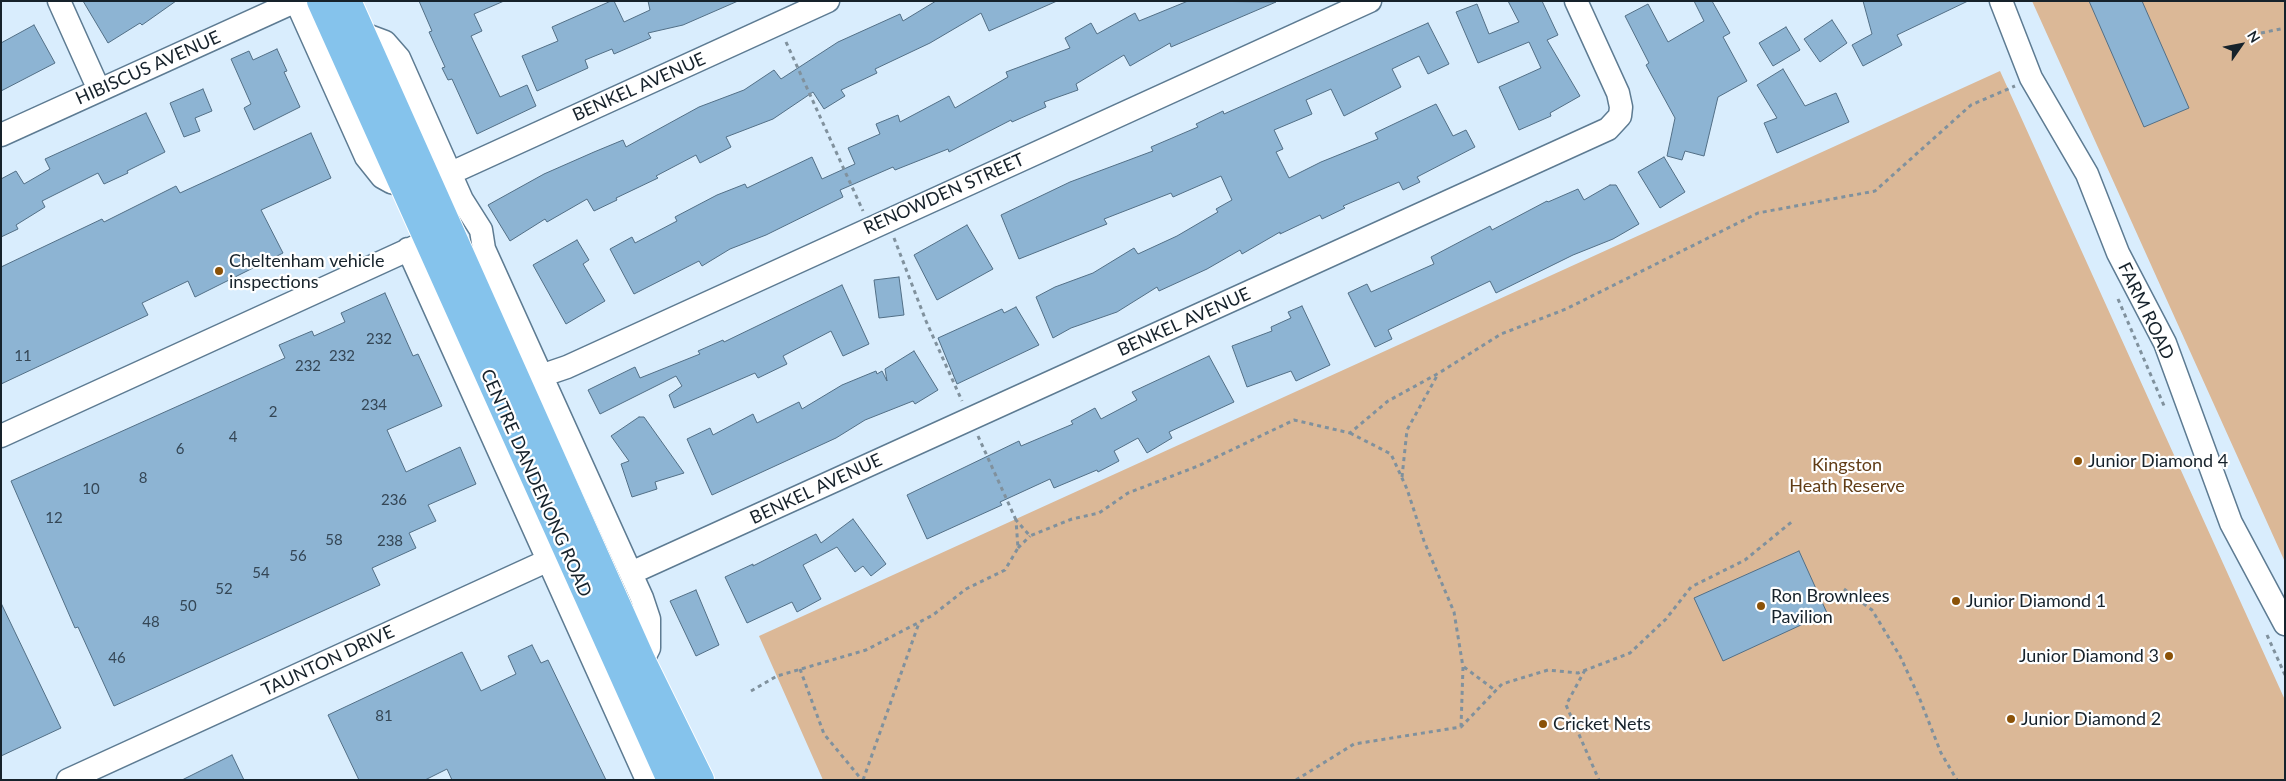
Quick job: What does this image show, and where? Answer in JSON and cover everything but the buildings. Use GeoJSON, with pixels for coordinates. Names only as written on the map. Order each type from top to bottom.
{"type":"FeatureCollection","features":[{"type":"Feature","properties":{"kind":"main road","name":"CENTRE DANDENONG ROAD"},"geometry":{"type":"LineString","coordinates":[[321,1],[671,780]]}},
{"type":"Feature","properties":{"kind":"main road","name":"CENTRE DANDENONG ROAD"},"geometry":{"type":"LineString","coordinates":[[347,1],[361,33],[428,241],[517,384],[568,552],[642,662],[700,780]]}},
{"type":"Feature","properties":{"kind":"street"},"geometry":{"type":"LineString","coordinates":[[58,1],[98,90]]}},
{"type":"Feature","properties":{"kind":"street"},"geometry":{"type":"LineString","coordinates":[[296,1],[366,157],[382,177],[403,185]]}},
{"type":"Feature","properties":{"kind":"street","name":"HIBISCUS AVENUE"},"geometry":{"type":"LineString","coordinates":[[1,135],[296,1]]}},
{"type":"Feature","properties":{"kind":"street","name":"BENKEL AVENUE"},"geometry":{"type":"LineString","coordinates":[[451,173],[828,1]]}},
{"type":"Feature","properties":{"kind":"street","name":"RENOWDEN STREET"},"geometry":{"type":"LineString","coordinates":[[517,384],[543,376],[1370,1]]}},
{"type":"Feature","properties":{"kind":"street","name":"BENKEL AVENUE"},"geometry":{"type":"LineString","coordinates":[[631,574],[1608,129],[1620,116],[1621,107],[1618,93],[1576,1]]}},
{"type":"Feature","properties":{"kind":"street","name":"FARM ROAD"},"geometry":{"type":"LineString","coordinates":[[2001,1],[2031,78],[2086,174],[2118,253],[2165,344],[2231,523],[2275,627]]}},
{"type":"Feature","properties":{"kind":"street"},"geometry":{"type":"LineString","coordinates":[[361,33],[385,42],[400,58],[462,200],[481,230],[484,249],[543,376],[649,619],[649,648],[642,662]]}},
{"type":"Feature","properties":{"kind":"street"},"geometry":{"type":"LineString","coordinates":[[1,436],[428,241],[471,239],[484,249]]}},
{"type":"Feature","properties":{"kind":"street","name":"TAUNTON DRIVE"},"geometry":{"type":"LineString","coordinates":[[68,780],[568,552]]}},
{"type":"Feature","properties":{"kind":"street","name":"CENTRE DANDENONG ROAD"},"geometry":{"type":"LineString","coordinates":[[568,552],[647,780]]}},
{"type":"Feature","properties":{"kind":"path"},"geometry":{"type":"LineString","coordinates":[[778,24],[926,321],[1016,520],[1030,536]]}},
{"type":"Feature","properties":{"kind":"path"},"geometry":{"type":"LineString","coordinates":[[2261,34],[2285,28]]}},
{"type":"Feature","properties":{"kind":"path"},"geometry":{"type":"LineString","coordinates":[[1350,433],[1388,401],[1439,373],[1502,334],[1566,309],[1758,213],[1875,190],[1971,105],[2031,78]]}},
{"type":"Feature","properties":{"kind":"path"},"geometry":{"type":"LineString","coordinates":[[2114,290],[2169,416]]}},
{"type":"Feature","properties":{"kind":"path"},"geometry":{"type":"LineString","coordinates":[[1402,478],[1407,430],[1439,373]]}},
{"type":"Feature","properties":{"kind":"path"},"geometry":{"type":"LineString","coordinates":[[752,691],[777,676],[866,650],[919,623],[933,615],[966,589],[1005,570],[1018,548],[1030,536],[1072,519],[1099,513],[1128,493],[1198,466],[1294,420],[1350,433],[1391,454],[1454,612],[1464,667],[1461,727]]}},
{"type":"Feature","properties":{"kind":"path"},"geometry":{"type":"LineString","coordinates":[[1016,520],[1018,548]]}},
{"type":"Feature","properties":{"kind":"path"},"geometry":{"type":"LineString","coordinates":[[1296,780],[1354,744],[1461,727],[1502,684],[1548,670],[1578,673],[1630,653],[1666,619],[1691,587],[1745,560],[1794,520]]}},
{"type":"Feature","properties":{"kind":"path"},"geometry":{"type":"LineString","coordinates":[[1844,589],[1872,610],[1890,640],[1919,697],[1941,754],[1957,780]]}},
{"type":"Feature","properties":{"kind":"path"},"geometry":{"type":"LineString","coordinates":[[862,780],[919,623]]}},
{"type":"Feature","properties":{"kind":"path"},"geometry":{"type":"LineString","coordinates":[[2275,627],[2285,675]]}},
{"type":"Feature","properties":{"kind":"path"},"geometry":{"type":"LineString","coordinates":[[1464,667],[1496,691]]}},
{"type":"Feature","properties":{"kind":"path"},"geometry":{"type":"LineString","coordinates":[[800,669],[824,734],[862,780]]}},
{"type":"Feature","properties":{"kind":"path"},"geometry":{"type":"LineString","coordinates":[[1585,670],[1566,705],[1599,780]]}},
{"type":"Feature","properties":{"kind":"green space"},"geometry":{"type":"Polygon","coordinates":[[[2032,1],[2285,1],[2285,562],[2032,1]]]}},
{"type":"Feature","properties":{"kind":"green space","name":"Kingston Heath Reserve"},"geometry":{"type":"Polygon","coordinates":[[[2000,71],[2285,700],[2285,780],[823,780],[759,636],[2000,71]]]}},
{"type":"Feature","properties":{"kind":"place","name":"Cheltenham vehicle inspections"},"geometry":{"type":"Point","coordinates":[219,271]}},
{"type":"Feature","properties":{"kind":"place","name":"Junior Diamond 4"},"geometry":{"type":"Point","coordinates":[2078,461]}},
{"type":"Feature","properties":{"kind":"place","name":"Junior Diamond 1"},"geometry":{"type":"Point","coordinates":[1956,601]}},
{"type":"Feature","properties":{"kind":"place","name":"Ron Brownlees Pavilion"},"geometry":{"type":"Point","coordinates":[1761,606]}},
{"type":"Feature","properties":{"kind":"place","name":"Junior Diamond 3"},"geometry":{"type":"Point","coordinates":[2169,656]}},
{"type":"Feature","properties":{"kind":"place","name":"Junior Diamond 2"},"geometry":{"type":"Point","coordinates":[2011,719]}},
{"type":"Feature","properties":{"kind":"place","name":"Cricket Nets"},"geometry":{"type":"Point","coordinates":[1543,724]}}]}
